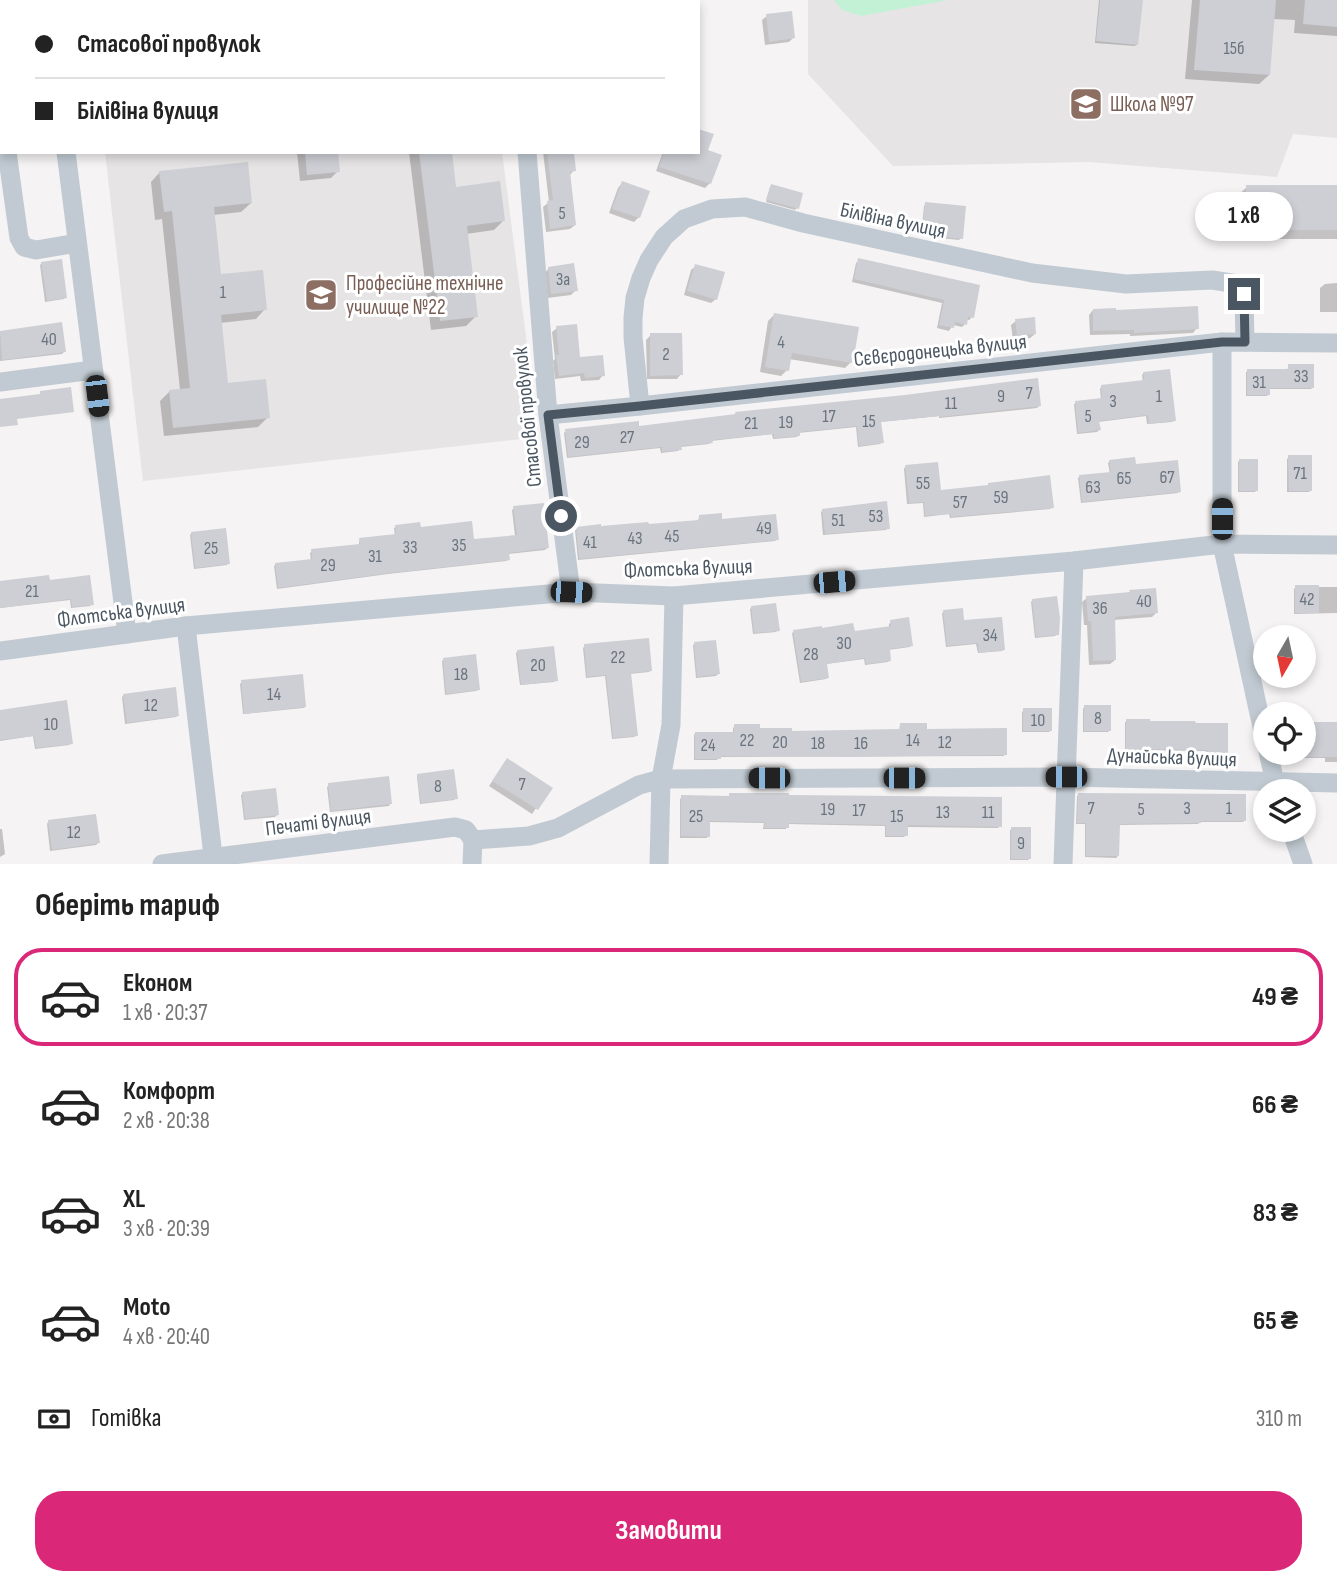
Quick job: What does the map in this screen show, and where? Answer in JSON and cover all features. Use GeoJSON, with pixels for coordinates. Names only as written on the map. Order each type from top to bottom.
{"type":"FeatureCollection","features":[{"type":"Feature","properties":{"kind":"street"},"geometry":{"type":"LineString","coordinates":[[7,154],[19,238],[24,247],[36,250],[77,243]]}},
{"type":"Feature","properties":{"kind":"street"},"geometry":{"type":"LineString","coordinates":[[66,154],[127,634]]}},
{"type":"Feature","properties":{"kind":"street","name":"Стасової провулок"},"geometry":{"type":"LineString","coordinates":[[527,154],[548,415],[571,592]]}},
{"type":"Feature","properties":{"kind":"street","name":"Білівіна вулиця"},"geometry":{"type":"LineString","coordinates":[[640,406],[633,318],[641,278],[664,237],[684,219],[712,209],[745,208],[1032,274],[1126,284],[1212,280],[1238,284],[1244,294],[1245,342]]}},
{"type":"Feature","properties":{"kind":"street"},"geometry":{"type":"LineString","coordinates":[[1222,342],[1222,544],[1256,702]]}},
{"type":"Feature","properties":{"kind":"street","name":"Сєвєродонецька вулиця"},"geometry":{"type":"LineString","coordinates":[[548,415],[1222,342],[1337,343]]}},
{"type":"Feature","properties":{"kind":"street"},"geometry":{"type":"LineString","coordinates":[[0,382],[93,370]]}},
{"type":"Feature","properties":{"kind":"street","name":"Флотська вулиця"},"geometry":{"type":"LineString","coordinates":[[0,651],[186,626],[571,592],[674,596],[1073,561],[1222,544],[1337,545]]}},
{"type":"Feature","properties":{"kind":"street"},"geometry":{"type":"LineString","coordinates":[[1063,864],[1073,561]]}},
{"type":"Feature","properties":{"kind":"street"},"geometry":{"type":"LineString","coordinates":[[659,864],[661,779],[671,725],[674,596]]}},
{"type":"Feature","properties":{"kind":"street"},"geometry":{"type":"LineString","coordinates":[[186,626],[214,861]]}},
{"type":"Feature","properties":{"kind":"street","name":"Дунайська вулиця"},"geometry":{"type":"LineString","coordinates":[[473,840],[529,836],[558,828],[639,785],[661,779],[1066,777],[1253,786]]}},
{"type":"Feature","properties":{"kind":"street","name":"Дунайська вулиця"},"geometry":{"type":"LineString","coordinates":[[1316,784],[1337,783]]}},
{"type":"Feature","properties":{"kind":"street","name":"Печаті вулиця"},"geometry":{"type":"LineString","coordinates":[[162,864],[214,861],[455,827],[466,830],[473,840]]}},
{"type":"Feature","properties":{"kind":"street"},"geometry":{"type":"LineString","coordinates":[[472,864],[473,840]]}},
{"type":"Feature","properties":{"kind":"street"},"geometry":{"type":"LineString","coordinates":[[1295,842],[1303,864]]}},
{"type":"Feature","properties":{"kind":"shaded area","name":"Школа №97"},"geometry":{"type":"Polygon","coordinates":[[[808,0],[1337,0],[1337,138],[1293,134],[1277,177],[1089,162],[893,166],[808,74],[808,0]]]}},
{"type":"Feature","properties":{"kind":"shaded area","name":"Професійне технічне училище №22"},"geometry":{"type":"Polygon","coordinates":[[[105,154],[502,154],[539,437],[143,481],[105,154]]]}},
{"type":"Feature","properties":{"kind":"green space"},"geometry":{"type":"Polygon","coordinates":[[[834,0],[948,0],[861,16],[842,10],[834,0]]]}},
{"type":"Feature","properties":{"kind":"building"},"geometry":{"type":"Polygon","coordinates":[[[1100,0],[1143,0],[1138,45],[1096,41],[1100,0]]]}},
{"type":"Feature","properties":{"kind":"building"},"geometry":{"type":"Polygon","coordinates":[[[1200,0],[1276,0],[1270,75],[1194,70],[1200,0]]]}},
{"type":"Feature","properties":{"kind":"building"},"geometry":{"type":"Polygon","coordinates":[[[1305,0],[1337,0],[1337,27],[1303,24],[1305,0]]]}},
{"type":"Feature","properties":{"kind":"building"},"geometry":{"type":"Polygon","coordinates":[[[792,11],[795,38],[769,42],[766,14],[792,11]]]}},
{"type":"Feature","properties":{"kind":"building"},"geometry":{"type":"Polygon","coordinates":[[[700,130],[714,134],[708,150],[722,155],[711,184],[659,167],[663,154],[700,154],[700,130]]]}},
{"type":"Feature","properties":{"kind":"building"},"geometry":{"type":"Polygon","coordinates":[[[305,154],[338,154],[340,172],[307,175],[305,154]]]}},
{"type":"Feature","properties":{"kind":"building"},"geometry":{"type":"Polygon","coordinates":[[[419,154],[452,154],[456,187],[500,181],[505,221],[467,226],[478,317],[440,321],[419,154]]]}},
{"type":"Feature","properties":{"kind":"building"},"geometry":{"type":"Polygon","coordinates":[[[547,154],[574,154],[576,171],[570,172],[576,225],[550,229],[547,201],[553,200],[547,154]]]}},
{"type":"Feature","properties":{"kind":"building"},"geometry":{"type":"Polygon","coordinates":[[[248,162],[252,203],[214,207],[221,274],[263,270],[267,310],[221,315],[228,383],[266,379],[270,418],[173,428],[169,390],[190,388],[172,211],[164,212],[159,171],[248,162]]]}},
{"type":"Feature","properties":{"kind":"building"},"geometry":{"type":"Polygon","coordinates":[[[622,181],[650,191],[640,218],[612,209],[622,181]]]}},
{"type":"Feature","properties":{"kind":"building"},"geometry":{"type":"Polygon","coordinates":[[[771,184],[803,193],[799,209],[766,200],[771,184]]]}},
{"type":"Feature","properties":{"kind":"building"},"geometry":{"type":"Polygon","coordinates":[[[1246,185],[1337,185],[1337,230],[1246,230],[1246,185]]]}},
{"type":"Feature","properties":{"kind":"building"},"geometry":{"type":"Polygon","coordinates":[[[925,202],[966,206],[963,239],[922,235],[925,202]]]}},
{"type":"Feature","properties":{"kind":"building"},"geometry":{"type":"Polygon","coordinates":[[[858,258],[980,285],[974,318],[968,317],[967,325],[955,322],[954,328],[939,325],[944,300],[854,279],[858,258]]]}},
{"type":"Feature","properties":{"kind":"building"},"geometry":{"type":"Polygon","coordinates":[[[62,259],[67,298],[47,301],[41,262],[62,259]]]}},
{"type":"Feature","properties":{"kind":"building"},"geometry":{"type":"Polygon","coordinates":[[[574,263],[578,291],[551,294],[548,267],[574,263]]]}},
{"type":"Feature","properties":{"kind":"building"},"geometry":{"type":"Polygon","coordinates":[[[695,264],[725,272],[717,300],[687,291],[695,264]]]}},
{"type":"Feature","properties":{"kind":"building"},"geometry":{"type":"Polygon","coordinates":[[[1198,306],[1199,329],[1134,333],[1134,330],[1093,331],[1093,309],[1198,306]]]}},
{"type":"Feature","properties":{"kind":"building"},"geometry":{"type":"Polygon","coordinates":[[[774,313],[859,327],[853,363],[792,353],[789,371],[765,367],[774,313]]]}},
{"type":"Feature","properties":{"kind":"building"},"geometry":{"type":"Polygon","coordinates":[[[1035,317],[1036,334],[1017,336],[1015,319],[1035,317]]]}},
{"type":"Feature","properties":{"kind":"building"},"geometry":{"type":"Polygon","coordinates":[[[62,322],[66,352],[2,360],[0,331],[62,322]]]}},
{"type":"Feature","properties":{"kind":"building"},"geometry":{"type":"Polygon","coordinates":[[[577,324],[580,357],[603,355],[605,376],[585,378],[584,373],[559,376],[556,326],[577,324]]]}},
{"type":"Feature","properties":{"kind":"building"},"geometry":{"type":"Polygon","coordinates":[[[650,333],[682,333],[683,375],[650,376],[650,333]]]}},
{"type":"Feature","properties":{"kind":"building"},"geometry":{"type":"Polygon","coordinates":[[[1288,364],[1314,364],[1314,388],[1270,388],[1270,395],[1247,395],[1247,369],[1288,369],[1288,364]]]}},
{"type":"Feature","properties":{"kind":"building"},"geometry":{"type":"Polygon","coordinates":[[[1170,369],[1176,421],[1149,424],[1148,415],[1099,421],[1101,430],[1078,433],[1075,401],[1102,398],[1101,385],[1144,380],[1143,372],[1170,369]]]}},
{"type":"Feature","properties":{"kind":"building"},"geometry":{"type":"Polygon","coordinates":[[[1038,378],[1041,406],[881,422],[884,443],[859,446],[857,426],[800,432],[800,436],[774,438],[774,434],[712,440],[713,443],[681,446],[682,450],[662,452],[662,447],[568,457],[565,429],[639,421],[639,426],[736,414],[735,412],[1038,378]]]}},
{"type":"Feature","properties":{"kind":"building"},"geometry":{"type":"Polygon","coordinates":[[[71,387],[74,412],[17,419],[18,425],[0,427],[0,399],[71,387]]]}},
{"type":"Feature","properties":{"kind":"building"},"geometry":{"type":"Polygon","coordinates":[[[1288,455],[1312,455],[1312,491],[1289,491],[1288,455]]]}},
{"type":"Feature","properties":{"kind":"building"},"geometry":{"type":"Polygon","coordinates":[[[1135,457],[1136,464],[1178,460],[1181,492],[1082,502],[1079,475],[1111,472],[1109,460],[1135,457]]]}},
{"type":"Feature","properties":{"kind":"building"},"geometry":{"type":"Polygon","coordinates":[[[1239,459],[1258,459],[1258,491],[1239,491],[1239,459]]]}},
{"type":"Feature","properties":{"kind":"building"},"geometry":{"type":"Polygon","coordinates":[[[938,462],[941,490],[1050,475],[1054,508],[951,517],[950,514],[925,516],[924,502],[909,503],[905,465],[938,462]]]}},
{"type":"Feature","properties":{"kind":"building"},"geometry":{"type":"Polygon","coordinates":[[[887,501],[890,529],[825,534],[822,509],[887,501]]]}},
{"type":"Feature","properties":{"kind":"building"},"geometry":{"type":"Polygon","coordinates":[[[544,503],[549,548],[509,553],[510,560],[278,588],[275,563],[312,559],[311,549],[360,544],[359,538],[396,534],[395,525],[420,522],[421,527],[472,521],[474,539],[517,535],[513,506],[544,503]]]}},
{"type":"Feature","properties":{"kind":"building"},"geometry":{"type":"Polygon","coordinates":[[[722,513],[722,519],[776,514],[779,540],[579,559],[576,527],[699,520],[699,515],[722,513]]]}},
{"type":"Feature","properties":{"kind":"building"},"geometry":{"type":"Polygon","coordinates":[[[226,528],[230,564],[195,568],[191,532],[226,528]]]}},
{"type":"Feature","properties":{"kind":"building"},"geometry":{"type":"Polygon","coordinates":[[[49,575],[50,580],[90,575],[94,605],[72,607],[71,599],[0,608],[0,581],[49,575]]]}},
{"type":"Feature","properties":{"kind":"building"},"geometry":{"type":"Polygon","coordinates":[[[1295,585],[1319,585],[1319,613],[1295,613],[1295,585]]]}},
{"type":"Feature","properties":{"kind":"building"},"geometry":{"type":"Polygon","coordinates":[[[1156,588],[1158,613],[1115,617],[1116,660],[1093,661],[1091,621],[1088,621],[1086,596],[1156,588]]]}},
{"type":"Feature","properties":{"kind":"building"},"geometry":{"type":"Polygon","coordinates":[[[1057,596],[1059,635],[1036,637],[1032,599],[1057,596]]]}},
{"type":"Feature","properties":{"kind":"building"},"geometry":{"type":"Polygon","coordinates":[[[776,603],[780,631],[754,633],[751,606],[776,603]]]}},
{"type":"Feature","properties":{"kind":"building"},"geometry":{"type":"Polygon","coordinates":[[[963,608],[964,620],[1002,617],[1005,650],[979,653],[978,643],[947,646],[943,610],[963,608]]]}},
{"type":"Feature","properties":{"kind":"building"},"geometry":{"type":"Polygon","coordinates":[[[909,617],[913,646],[890,649],[891,661],[866,664],[865,658],[827,664],[829,678],[801,682],[793,630],[853,623],[855,631],[891,626],[890,620],[909,617]]]}},
{"type":"Feature","properties":{"kind":"building"},"geometry":{"type":"Polygon","coordinates":[[[649,638],[652,671],[631,673],[638,736],[613,738],[606,675],[587,677],[584,644],[649,638]]]}},
{"type":"Feature","properties":{"kind":"building"},"geometry":{"type":"Polygon","coordinates":[[[716,640],[720,674],[697,677],[694,642],[716,640]]]}},
{"type":"Feature","properties":{"kind":"building"},"geometry":{"type":"Polygon","coordinates":[[[554,646],[558,681],[521,685],[517,650],[554,646]]]}},
{"type":"Feature","properties":{"kind":"building"},"geometry":{"type":"Polygon","coordinates":[[[476,654],[480,690],[446,694],[443,658],[476,654]]]}},
{"type":"Feature","properties":{"kind":"building"},"geometry":{"type":"Polygon","coordinates":[[[303,674],[306,707],[244,714],[241,680],[303,674]]]}},
{"type":"Feature","properties":{"kind":"building"},"geometry":{"type":"Polygon","coordinates":[[[176,687],[179,716],[127,723],[123,694],[176,687]]]}},
{"type":"Feature","properties":{"kind":"building"},"geometry":{"type":"Polygon","coordinates":[[[67,700],[73,744],[36,748],[34,736],[0,740],[0,710],[67,700]]]}},
{"type":"Feature","properties":{"kind":"building"},"geometry":{"type":"Polygon","coordinates":[[[1084,705],[1111,705],[1111,731],[1084,731],[1084,705]]]}},
{"type":"Feature","properties":{"kind":"building"},"geometry":{"type":"Polygon","coordinates":[[[1023,708],[1052,708],[1052,731],[1023,731],[1023,708]]]}},
{"type":"Feature","properties":{"kind":"building"},"geometry":{"type":"Polygon","coordinates":[[[1126,719],[1228,723],[1228,754],[1207,754],[1207,750],[1126,749],[1126,719]]]}},
{"type":"Feature","properties":{"kind":"building"},"geometry":{"type":"Polygon","coordinates":[[[1316,722],[1337,722],[1337,757],[1316,757],[1316,722]]]}},
{"type":"Feature","properties":{"kind":"building"},"geometry":{"type":"Polygon","coordinates":[[[900,723],[927,723],[927,729],[1007,728],[1007,755],[721,756],[721,759],[695,759],[695,732],[734,732],[734,724],[760,724],[760,728],[792,728],[792,731],[900,729],[900,723]]]}},
{"type":"Feature","properties":{"kind":"building"},"geometry":{"type":"Polygon","coordinates":[[[507,758],[553,788],[538,810],[492,781],[507,758]]]}},
{"type":"Feature","properties":{"kind":"building"},"geometry":{"type":"Polygon","coordinates":[[[454,769],[458,799],[421,803],[417,774],[454,769]]]}},
{"type":"Feature","properties":{"kind":"building"},"geometry":{"type":"Polygon","coordinates":[[[389,776],[392,804],[331,811],[328,783],[389,776]]]}},
{"type":"Feature","properties":{"kind":"building"},"geometry":{"type":"Polygon","coordinates":[[[276,788],[279,815],[245,819],[242,792],[276,788]]]}},
{"type":"Feature","properties":{"kind":"building"},"geometry":{"type":"Polygon","coordinates":[[[729,793],[1002,797],[1002,827],[908,825],[908,836],[886,836],[886,825],[789,823],[789,828],[764,828],[765,822],[710,821],[710,837],[681,836],[681,795],[729,796],[729,793]]]}},
{"type":"Feature","properties":{"kind":"building"},"geometry":{"type":"Polygon","coordinates":[[[1078,793],[1246,794],[1246,821],[1120,824],[1119,856],[1086,856],[1086,823],[1077,823],[1078,793]]]}},
{"type":"Feature","properties":{"kind":"building"},"geometry":{"type":"Polygon","coordinates":[[[96,814],[100,843],[52,850],[48,820],[96,814]]]}},
{"type":"Feature","properties":{"kind":"building"},"geometry":{"type":"Polygon","coordinates":[[[1011,827],[1031,827],[1031,859],[1011,859],[1011,827]]]}},
{"type":"Feature","properties":{"kind":"place","name":"Школа №97"},"geometry":{"type":"Point","coordinates":[1086,104]}},
{"type":"Feature","properties":{"kind":"place","name":"Професійне технічне училище №22"},"geometry":{"type":"Point","coordinates":[321,295]}},
{"type":"Feature","properties":{"kind":"route"},"geometry":{"type":"LineString","coordinates":[[561,516],[548,415],[1222,342],[1245,342],[1244,294]]}}]}
